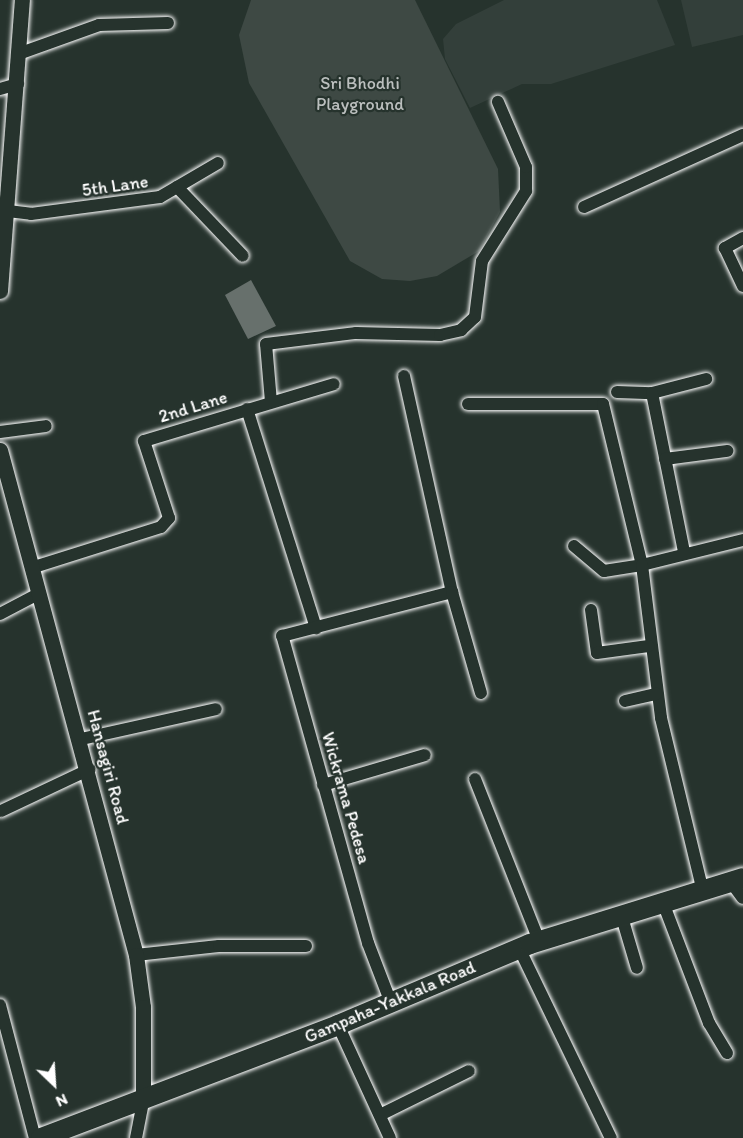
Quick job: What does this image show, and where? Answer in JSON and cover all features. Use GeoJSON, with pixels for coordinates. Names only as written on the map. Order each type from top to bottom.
{"type":"FeatureCollection","features":[{"type":"Feature","properties":{"kind":"highway","name":"Gampaha-Yakkala Road"},"geometry":{"type":"LineString","coordinates":[[41,1138],[338,1025],[519,948],[662,900],[737,880]]}},
{"type":"Feature","properties":{"kind":"street"},"geometry":{"type":"LineString","coordinates":[[0,291],[21,52],[22,0]]}},
{"type":"Feature","properties":{"kind":"street"},"geometry":{"type":"LineString","coordinates":[[21,52],[99,25],[168,23]]}},
{"type":"Feature","properties":{"kind":"street"},"geometry":{"type":"LineString","coordinates":[[0,88],[18,84]]}},
{"type":"Feature","properties":{"kind":"street"},"geometry":{"type":"LineString","coordinates":[[271,402],[266,344],[356,333],[440,335],[461,330],[475,317],[482,261],[526,191],[526,167],[498,102]]}},
{"type":"Feature","properties":{"kind":"street"},"geometry":{"type":"LineString","coordinates":[[584,207],[743,135]]}},
{"type":"Feature","properties":{"kind":"street","name":"5th Lane"},"geometry":{"type":"LineString","coordinates":[[6,206],[85,209],[160,197],[218,163]]}},
{"type":"Feature","properties":{"kind":"street"},"geometry":{"type":"LineString","coordinates":[[177,187],[243,256]]}},
{"type":"Feature","properties":{"kind":"street"},"geometry":{"type":"LineString","coordinates":[[743,238],[725,248],[743,286]]}},
{"type":"Feature","properties":{"kind":"street"},"geometry":{"type":"LineString","coordinates":[[404,376],[452,592],[481,693]]}},
{"type":"Feature","properties":{"kind":"street"},"geometry":{"type":"LineString","coordinates":[[618,392],[652,393],[706,380]]}},
{"type":"Feature","properties":{"kind":"street","name":"2nd Lane"},"geometry":{"type":"LineString","coordinates":[[31,568],[161,527],[169,518],[144,441],[333,384]]}},
{"type":"Feature","properties":{"kind":"street"},"geometry":{"type":"LineString","coordinates":[[652,393],[684,551]]}},
{"type":"Feature","properties":{"kind":"street"},"geometry":{"type":"LineString","coordinates":[[468,404],[603,404],[642,565],[656,694],[702,888]]}},
{"type":"Feature","properties":{"kind":"street"},"geometry":{"type":"LineString","coordinates":[[247,409],[316,628],[452,592]]}},
{"type":"Feature","properties":{"kind":"street"},"geometry":{"type":"LineString","coordinates":[[0,432],[46,426]]}},
{"type":"Feature","properties":{"kind":"street","name":"Hansagiri Road"},"geometry":{"type":"LineString","coordinates":[[0,450],[38,594],[90,769],[136,956],[143,1007],[143,1101]]}},
{"type":"Feature","properties":{"kind":"street"},"geometry":{"type":"LineString","coordinates":[[665,459],[727,451]]}},
{"type":"Feature","properties":{"kind":"street"},"geometry":{"type":"LineString","coordinates":[[574,546],[603,571],[642,565],[684,551],[743,540]]}},
{"type":"Feature","properties":{"kind":"street"},"geometry":{"type":"LineString","coordinates":[[0,614],[38,594]]}},
{"type":"Feature","properties":{"kind":"street"},"geometry":{"type":"LineString","coordinates":[[591,610],[597,653],[649,646]]}},
{"type":"Feature","properties":{"kind":"street","name":"Wickrama Pedesa"},"geometry":{"type":"LineString","coordinates":[[316,628],[282,636],[323,785],[391,1003]]}},
{"type":"Feature","properties":{"kind":"street"},"geometry":{"type":"LineString","coordinates":[[626,700],[656,694]]}},
{"type":"Feature","properties":{"kind":"street"},"geometry":{"type":"LineString","coordinates":[[81,739],[216,709]]}},
{"type":"Feature","properties":{"kind":"street"},"geometry":{"type":"LineString","coordinates":[[323,785],[425,755]]}},
{"type":"Feature","properties":{"kind":"street"},"geometry":{"type":"LineString","coordinates":[[2,811],[90,769]]}},
{"type":"Feature","properties":{"kind":"street"},"geometry":{"type":"LineString","coordinates":[[475,779],[540,941]]}},
{"type":"Feature","properties":{"kind":"street"},"geometry":{"type":"LineString","coordinates":[[737,880],[743,898]]}},
{"type":"Feature","properties":{"kind":"street"},"geometry":{"type":"LineString","coordinates":[[662,900],[709,1023],[728,1053]]}},
{"type":"Feature","properties":{"kind":"street"},"geometry":{"type":"LineString","coordinates":[[621,914],[637,968]]}},
{"type":"Feature","properties":{"kind":"street"},"geometry":{"type":"LineString","coordinates":[[136,956],[219,946],[306,946]]}},
{"type":"Feature","properties":{"kind":"street"},"geometry":{"type":"LineString","coordinates":[[519,948],[611,1138]]}},
{"type":"Feature","properties":{"kind":"street"},"geometry":{"type":"LineString","coordinates":[[0,1005],[35,1138]]}},
{"type":"Feature","properties":{"kind":"street"},"geometry":{"type":"LineString","coordinates":[[338,1025],[390,1138]]}},
{"type":"Feature","properties":{"kind":"street"},"geometry":{"type":"LineString","coordinates":[[380,1115],[469,1071]]}},
{"type":"Feature","properties":{"kind":"street"},"geometry":{"type":"LineString","coordinates":[[136,1138],[143,1101]]}},
{"type":"Feature","properties":{"kind":"shaded area"},"geometry":{"type":"Polygon","coordinates":[[[504,0],[657,0],[675,45],[551,84],[522,84],[470,108],[445,59],[443,39],[456,24],[504,0]]]}},
{"type":"Feature","properties":{"kind":"shaded area"},"geometry":{"type":"Polygon","coordinates":[[[681,0],[743,0],[743,35],[692,47],[681,0]]]}},
{"type":"Feature","properties":{"kind":"shaded area"},"geometry":{"type":"Polygon","coordinates":[[[251,280],[276,326],[248,339],[225,295],[251,280]]]}},
{"type":"Feature","properties":{"kind":"green space","name":"Sri Bhodhi Playground"},"geometry":{"type":"Polygon","coordinates":[[[251,0],[415,0],[498,169],[500,212],[479,251],[437,276],[410,281],[382,279],[350,261],[249,83],[239,35],[251,0]]]}}]}
